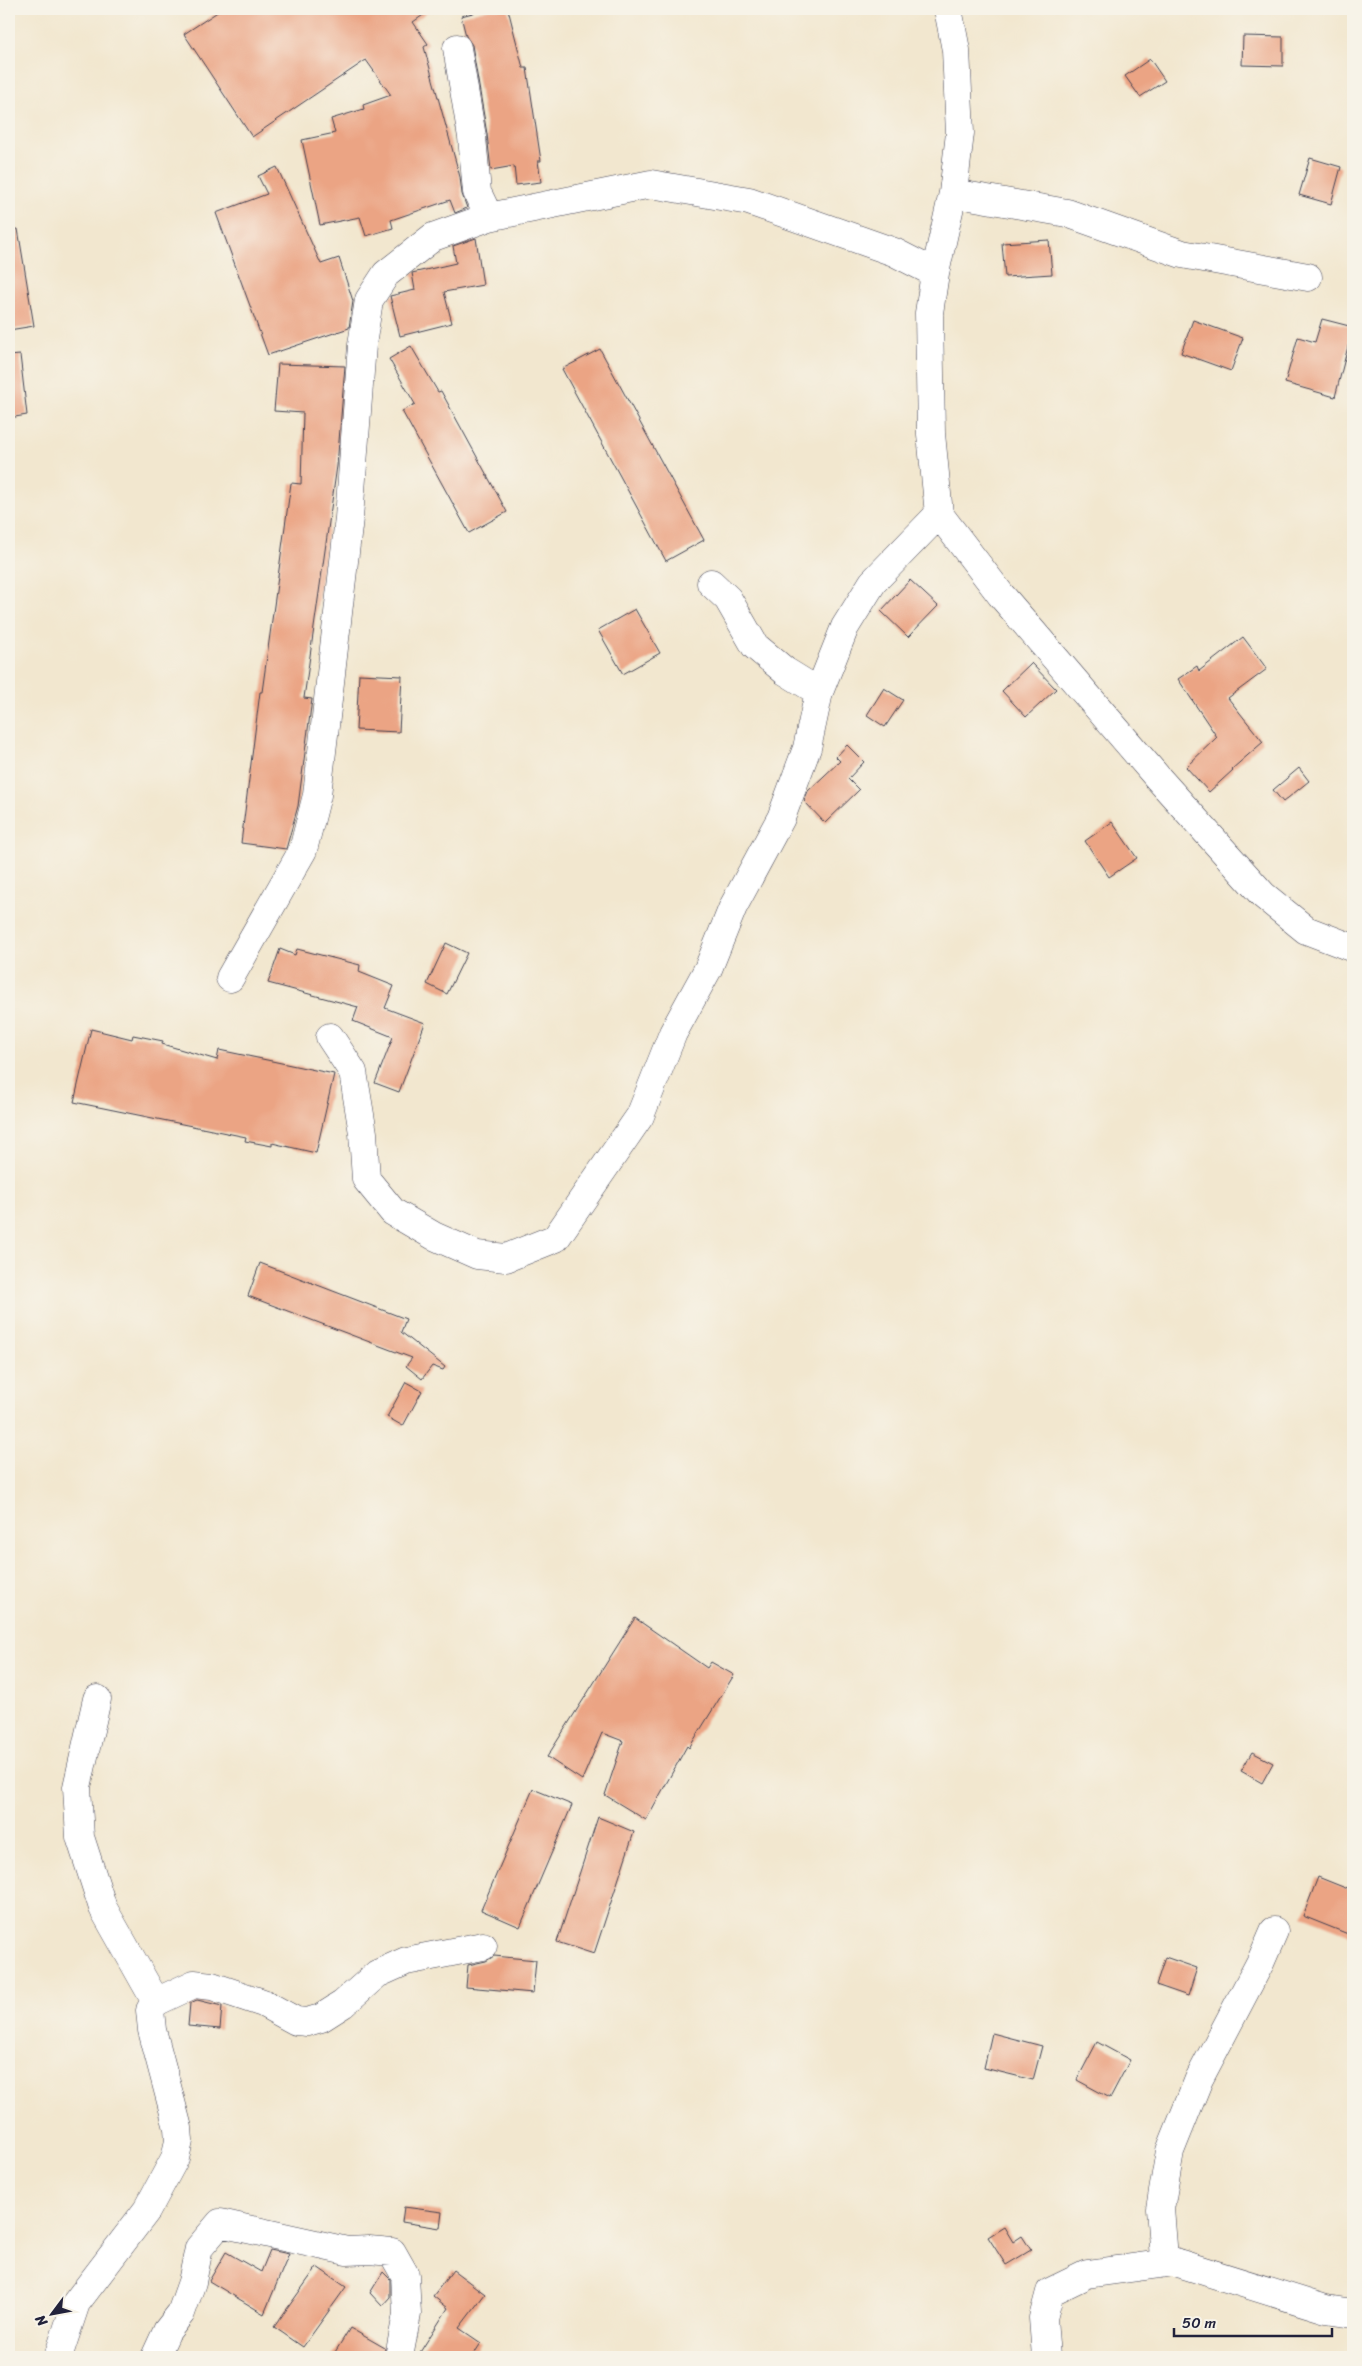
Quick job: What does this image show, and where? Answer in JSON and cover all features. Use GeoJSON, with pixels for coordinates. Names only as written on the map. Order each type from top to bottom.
{"type":"FeatureCollection","features":[{"type":"Feature","properties":{"kind":"street"},"geometry":{"type":"LineString","coordinates":[[948,9],[956,50],[960,133],[953,193],[935,273],[929,313],[931,434],[939,514],[1001,595],[1158,778],[1263,894],[1306,930],[1353,948]]}},
{"type":"Feature","properties":{"kind":"street"},"geometry":{"type":"LineString","coordinates":[[457,48],[472,137],[477,192],[489,217]]}},
{"type":"Feature","properties":{"kind":"street"},"geometry":{"type":"LineString","coordinates":[[230,978],[303,850],[318,795],[349,518],[362,345],[369,300],[386,274],[433,237],[489,217],[652,184],[749,201],[894,252],[935,273]]}},
{"type":"Feature","properties":{"kind":"street"},"geometry":{"type":"LineString","coordinates":[[953,193],[1067,213],[1182,254],[1308,277]]}},
{"type":"Feature","properties":{"kind":"street"},"geometry":{"type":"LineString","coordinates":[[894,252],[944,236]]}},
{"type":"Feature","properties":{"kind":"street"},"geometry":{"type":"LineString","coordinates":[[330,1037],[353,1072],[363,1133],[366,1179],[393,1212],[434,1236],[477,1255],[506,1258],[556,1238],[640,1116],[673,1033],[708,969],[733,907],[781,818],[807,748],[820,692],[845,627],[872,582],[939,514]]}},
{"type":"Feature","properties":{"kind":"street"},"geometry":{"type":"LineString","coordinates":[[711,583],[728,600],[754,646],[785,671],[820,692]]}},
{"type":"Feature","properties":{"kind":"street"},"geometry":{"type":"LineString","coordinates":[[97,1699],[77,1787],[80,1837],[103,1908],[156,2002]]}},
{"type":"Feature","properties":{"kind":"street"},"geometry":{"type":"LineString","coordinates":[[1274,1931],[1261,1961],[1199,2079],[1170,2151],[1160,2208],[1164,2258],[1326,2309],[1353,2313]]}},
{"type":"Feature","properties":{"kind":"street"},"geometry":{"type":"LineString","coordinates":[[58,2357],[62,2340],[76,2303],[147,2210],[175,2158],[179,2141],[178,2128],[151,2020],[150,2010],[156,2002],[194,1984],[212,1986],[263,2003],[296,2021],[307,2022],[321,2018],[343,2004],[377,1974],[406,1961],[483,1946]]}},
{"type":"Feature","properties":{"kind":"street"},"geometry":{"type":"LineString","coordinates":[[155,2357],[167,2331],[181,2313],[192,2282],[200,2248],[220,2223],[347,2251],[392,2252],[405,2275],[407,2314],[400,2357]]}},
{"type":"Feature","properties":{"kind":"street"},"geometry":{"type":"LineString","coordinates":[[1046,2357],[1043,2318],[1050,2292],[1087,2274],[1175,2262]]}},
{"type":"Feature","properties":{"kind":"building"},"geometry":{"type":"Polygon","coordinates":[[[222,9],[432,9],[413,22],[428,44],[424,47],[467,208],[455,213],[450,200],[391,220],[393,228],[366,236],[360,217],[320,225],[302,140],[335,133],[331,119],[364,109],[363,105],[391,95],[366,60],[252,137],[184,34],[222,9]]]}},
{"type":"Feature","properties":{"kind":"building"},"geometry":{"type":"Polygon","coordinates":[[[489,9],[508,9],[523,68],[527,68],[541,161],[538,161],[541,182],[516,185],[514,166],[491,170],[472,45],[466,36],[461,16],[489,9]]]}},
{"type":"Feature","properties":{"kind":"building"},"geometry":{"type":"Polygon","coordinates":[[[1243,36],[1283,37],[1283,66],[1242,65],[1243,36]]]}},
{"type":"Feature","properties":{"kind":"building"},"geometry":{"type":"Polygon","coordinates":[[[1150,59],[1165,81],[1140,97],[1125,76],[1150,59]]]}},
{"type":"Feature","properties":{"kind":"building"},"geometry":{"type":"Polygon","coordinates":[[[1310,158],[1341,167],[1331,204],[1299,195],[1310,158]]]}},
{"type":"Feature","properties":{"kind":"building"},"geometry":{"type":"Polygon","coordinates":[[[277,167],[321,264],[339,258],[353,301],[349,328],[268,355],[216,213],[267,194],[258,176],[277,167]]]}},
{"type":"Feature","properties":{"kind":"building"},"geometry":{"type":"Polygon","coordinates":[[[18,229],[34,326],[9,330],[9,230],[18,229]]]}},
{"type":"Feature","properties":{"kind":"building"},"geometry":{"type":"Polygon","coordinates":[[[476,238],[483,285],[444,292],[452,323],[400,336],[390,296],[415,290],[412,273],[456,263],[453,246],[476,238]]]}},
{"type":"Feature","properties":{"kind":"building"},"geometry":{"type":"Polygon","coordinates":[[[1049,240],[1052,274],[1005,277],[1002,243],[1049,240]]]}},
{"type":"Feature","properties":{"kind":"building"},"geometry":{"type":"Polygon","coordinates":[[[1322,319],[1353,327],[1335,397],[1285,383],[1298,337],[1315,342],[1322,319]]]}},
{"type":"Feature","properties":{"kind":"building"},"geometry":{"type":"Polygon","coordinates":[[[1193,320],[1243,338],[1231,371],[1181,353],[1193,320]]]}},
{"type":"Feature","properties":{"kind":"building"},"geometry":{"type":"Polygon","coordinates":[[[411,346],[438,392],[441,391],[507,512],[469,533],[402,411],[415,404],[389,359],[411,346]]]}},
{"type":"Feature","properties":{"kind":"building"},"geometry":{"type":"Polygon","coordinates":[[[600,349],[704,540],[666,561],[562,369],[600,349]]]}},
{"type":"Feature","properties":{"kind":"building"},"geometry":{"type":"Polygon","coordinates":[[[20,355],[27,415],[9,418],[9,356],[20,355]]]}},
{"type":"Feature","properties":{"kind":"building"},"geometry":{"type":"Polygon","coordinates":[[[278,364],[345,366],[337,466],[304,698],[312,699],[298,806],[286,849],[241,843],[260,692],[262,692],[291,483],[301,484],[303,413],[274,411],[278,364]]]}},
{"type":"Feature","properties":{"kind":"building"},"geometry":{"type":"Polygon","coordinates":[[[910,580],[938,606],[908,637],[881,611],[910,580]]]}},
{"type":"Feature","properties":{"kind":"building"},"geometry":{"type":"Polygon","coordinates":[[[635,609],[660,653],[623,674],[598,630],[635,609]]]}},
{"type":"Feature","properties":{"kind":"building"},"geometry":{"type":"Polygon","coordinates":[[[1243,637],[1267,669],[1228,698],[1263,742],[1209,792],[1186,767],[1217,737],[1178,679],[1197,666],[1199,671],[1243,637]]]}},
{"type":"Feature","properties":{"kind":"building"},"geometry":{"type":"Polygon","coordinates":[[[1031,663],[1056,689],[1026,717],[1002,691],[1031,663]]]}},
{"type":"Feature","properties":{"kind":"building"},"geometry":{"type":"Polygon","coordinates":[[[359,674],[402,676],[399,732],[356,730],[359,674]]]}},
{"type":"Feature","properties":{"kind":"building"},"geometry":{"type":"Polygon","coordinates":[[[884,688],[903,700],[885,727],[867,715],[884,688]]]}},
{"type":"Feature","properties":{"kind":"building"},"geometry":{"type":"Polygon","coordinates":[[[847,745],[864,762],[848,779],[859,790],[825,823],[804,801],[808,791],[840,761],[836,757],[847,745]]]}},
{"type":"Feature","properties":{"kind":"building"},"geometry":{"type":"Polygon","coordinates":[[[1299,768],[1309,781],[1283,802],[1273,790],[1299,768]]]}},
{"type":"Feature","properties":{"kind":"building"},"geometry":{"type":"Polygon","coordinates":[[[1112,822],[1137,858],[1109,877],[1085,841],[1112,822]]]}},
{"type":"Feature","properties":{"kind":"building"},"geometry":{"type":"Polygon","coordinates":[[[446,943],[467,953],[447,994],[427,984],[446,943]]]}},
{"type":"Feature","properties":{"kind":"building"},"geometry":{"type":"Polygon","coordinates":[[[280,949],[295,955],[297,949],[360,965],[359,972],[394,986],[385,1008],[425,1023],[399,1092],[375,1083],[393,1037],[353,1021],[358,1007],[268,983],[280,949]]]}},
{"type":"Feature","properties":{"kind":"building"},"geometry":{"type":"Polygon","coordinates":[[[91,1029],[132,1039],[133,1035],[163,1041],[162,1044],[217,1060],[219,1050],[334,1074],[316,1153],[272,1143],[272,1146],[245,1141],[246,1137],[74,1102],[91,1029]]]}},
{"type":"Feature","properties":{"kind":"building"},"geometry":{"type":"Polygon","coordinates":[[[260,1263],[406,1319],[401,1332],[445,1367],[443,1370],[432,1366],[422,1379],[406,1366],[412,1358],[248,1296],[260,1263]]]}},
{"type":"Feature","properties":{"kind":"building"},"geometry":{"type":"Polygon","coordinates":[[[406,1382],[422,1391],[403,1426],[387,1417],[406,1382]]]}},
{"type":"Feature","properties":{"kind":"building"},"geometry":{"type":"Polygon","coordinates":[[[635,1618],[707,1668],[711,1662],[734,1675],[689,1748],[687,1746],[646,1820],[605,1795],[623,1741],[602,1733],[582,1780],[547,1757],[635,1618]]]}},
{"type":"Feature","properties":{"kind":"building"},"geometry":{"type":"Polygon","coordinates":[[[1252,1752],[1273,1763],[1262,1783],[1241,1771],[1252,1752]]]}},
{"type":"Feature","properties":{"kind":"building"},"geometry":{"type":"Polygon","coordinates":[[[533,1789],[572,1805],[520,1927],[481,1910],[533,1789]]]}},
{"type":"Feature","properties":{"kind":"building"},"geometry":{"type":"Polygon","coordinates":[[[598,1817],[634,1832],[594,1954],[557,1942],[598,1817]]]}},
{"type":"Feature","properties":{"kind":"building"},"geometry":{"type":"Polygon","coordinates":[[[1318,1877],[1353,1891],[1353,1936],[1303,1916],[1318,1877]]]}},
{"type":"Feature","properties":{"kind":"building"},"geometry":{"type":"Polygon","coordinates":[[[494,1956],[536,1960],[533,1993],[466,1987],[468,1965],[486,1961],[494,1956]]]}},
{"type":"Feature","properties":{"kind":"building"},"geometry":{"type":"Polygon","coordinates":[[[1165,1957],[1197,1968],[1188,1996],[1156,1985],[1165,1957]]]}},
{"type":"Feature","properties":{"kind":"building"},"geometry":{"type":"Polygon","coordinates":[[[197,2000],[222,2006],[220,2029],[188,2026],[190,2003],[197,2000]]]}},
{"type":"Feature","properties":{"kind":"building"},"geometry":{"type":"Polygon","coordinates":[[[992,2033],[1042,2046],[1033,2080],[984,2068],[992,2033]]]}},
{"type":"Feature","properties":{"kind":"building"},"geometry":{"type":"Polygon","coordinates":[[[1097,2042],[1130,2060],[1110,2098],[1077,2080],[1097,2042]]]}},
{"type":"Feature","properties":{"kind":"building"},"geometry":{"type":"Polygon","coordinates":[[[404,2207],[442,2212],[440,2228],[402,2222],[404,2207]]]}},
{"type":"Feature","properties":{"kind":"building"},"geometry":{"type":"Polygon","coordinates":[[[1004,2227],[1013,2242],[1022,2236],[1031,2250],[1006,2265],[988,2237],[1004,2227]]]}},
{"type":"Feature","properties":{"kind":"building"},"geometry":{"type":"Polygon","coordinates":[[[270,2250],[289,2254],[264,2314],[209,2281],[226,2252],[261,2272],[270,2250]]]}},
{"type":"Feature","properties":{"kind":"building"},"geometry":{"type":"Polygon","coordinates":[[[317,2267],[346,2287],[303,2347],[274,2327],[317,2267]]]}},
{"type":"Feature","properties":{"kind":"building"},"geometry":{"type":"Polygon","coordinates":[[[453,2270],[485,2294],[459,2328],[481,2343],[472,2357],[417,2357],[448,2308],[433,2296],[453,2270]]]}},
{"type":"Feature","properties":{"kind":"building"},"geometry":{"type":"Polygon","coordinates":[[[383,2272],[390,2279],[390,2297],[382,2306],[370,2293],[383,2272]]]}},
{"type":"Feature","properties":{"kind":"building"},"geometry":{"type":"Polygon","coordinates":[[[350,2328],[385,2348],[384,2357],[332,2357],[350,2328]]]}}]}
